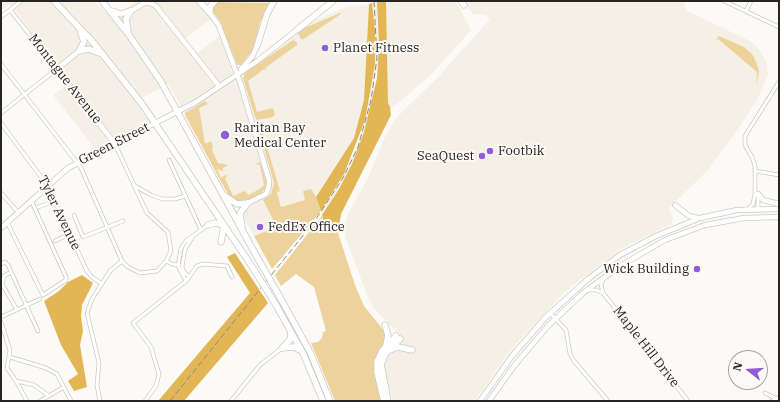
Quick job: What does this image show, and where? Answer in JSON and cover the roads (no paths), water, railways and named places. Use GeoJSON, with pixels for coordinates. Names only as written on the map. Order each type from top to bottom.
{"type":"FeatureCollection","features":[{"type":"Feature","properties":{"kind":"highway"},"geometry":{"type":"LineString","coordinates":[[54,1],[103,55],[156,124],[212,206],[291,330],[303,353],[323,401]]}},
{"type":"Feature","properties":{"kind":"highway"},"geometry":{"type":"LineString","coordinates":[[102,1],[129,35],[156,74],[178,112],[242,231],[304,341],[332,401]]}},
{"type":"Feature","properties":{"kind":"highway"},"geometry":{"type":"LineString","coordinates":[[199,1],[210,13]]}},
{"type":"Feature","properties":{"kind":"highway"},"geometry":{"type":"LineString","coordinates":[[210,13],[210,7],[215,1]]}},
{"type":"Feature","properties":{"kind":"highway"},"geometry":{"type":"LineString","coordinates":[[257,46],[267,14],[274,1]]}},
{"type":"Feature","properties":{"kind":"highway"},"geometry":{"type":"LineString","coordinates":[[298,29],[333,1]]}},
{"type":"Feature","properties":{"kind":"highway"},"geometry":{"type":"LineString","coordinates":[[110,10],[121,14],[131,11]]}},
{"type":"Feature","properties":{"kind":"highway"},"geometry":{"type":"LineString","coordinates":[[129,35],[126,21],[131,11]]}},
{"type":"Feature","properties":{"kind":"highway"},"geometry":{"type":"LineString","coordinates":[[79,28],[84,42],[79,52]]}},
{"type":"Feature","properties":{"kind":"highway"},"geometry":{"type":"LineString","coordinates":[[79,52],[91,49],[103,55]]}},
{"type":"Feature","properties":{"kind":"highway"},"geometry":{"type":"LineString","coordinates":[[223,195],[235,203],[248,203]]}},
{"type":"Feature","properties":{"kind":"highway"},"geometry":{"type":"LineString","coordinates":[[242,231],[240,213],[248,203]]}},
{"type":"Feature","properties":{"kind":"highway"},"geometry":{"type":"LineString","coordinates":[[208,225],[213,218],[212,206]]}},
{"type":"Feature","properties":{"kind":"highway"},"geometry":{"type":"LineString","coordinates":[[208,225],[215,223],[224,225]]}},
{"type":"Feature","properties":{"kind":"highway"},"geometry":{"type":"LineString","coordinates":[[224,225],[221,242],[227,238],[235,241]]}},
{"type":"Feature","properties":{"kind":"highway"},"geometry":{"type":"LineString","coordinates":[[385,325],[388,338],[387,349],[382,358],[381,367],[388,401]]}},
{"type":"Feature","properties":{"kind":"highway"},"geometry":{"type":"LineString","coordinates":[[282,348],[291,338],[291,330]]}},
{"type":"Feature","properties":{"kind":"highway"},"geometry":{"type":"LineString","coordinates":[[384,401],[376,367],[378,357],[398,337]]}},
{"type":"Feature","properties":{"kind":"highway"},"geometry":{"type":"LineString","coordinates":[[282,348],[294,346],[303,353]]}},
{"type":"Feature","properties":{"kind":"highway"},"geometry":{"type":"LineString","coordinates":[[387,349],[398,347],[412,350]]}},
{"type":"Feature","properties":{"kind":"street"},"geometry":{"type":"LineString","coordinates":[[1,17],[21,1]]}},
{"type":"Feature","properties":{"kind":"street"},"geometry":{"type":"LineString","coordinates":[[724,1],[779,27]]}},
{"type":"Feature","properties":{"kind":"street"},"geometry":{"type":"LineString","coordinates":[[746,11],[751,1]]}},
{"type":"Feature","properties":{"kind":"street"},"geometry":{"type":"LineString","coordinates":[[131,11],[142,4],[150,3],[161,12],[219,86]]}},
{"type":"Feature","properties":{"kind":"street","name":"Montague Avenue"},"geometry":{"type":"LineString","coordinates":[[10,10],[115,144],[148,215],[168,232],[171,251],[166,261]]}},
{"type":"Feature","properties":{"kind":"street"},"geometry":{"type":"LineString","coordinates":[[210,13],[219,26],[237,74],[269,182],[266,194],[248,203]]}},
{"type":"Feature","properties":{"kind":"street","name":"Green Street"},"geometry":{"type":"LineString","coordinates":[[1,228],[59,174],[78,162],[178,112],[237,74],[298,29]]}},
{"type":"Feature","properties":{"kind":"street"},"geometry":{"type":"LineString","coordinates":[[257,46],[262,52],[270,51]]}},
{"type":"Feature","properties":{"kind":"street","name":"Green Street"},"geometry":{"type":"LineString","coordinates":[[237,74],[250,59],[257,46]]}},
{"type":"Feature","properties":{"kind":"street"},"geometry":{"type":"LineString","coordinates":[[1,113],[79,52]]}},
{"type":"Feature","properties":{"kind":"street"},"geometry":{"type":"LineString","coordinates":[[1,64],[78,162],[108,226],[122,261],[128,267],[140,273],[156,271],[166,261],[183,265]]}},
{"type":"Feature","properties":{"kind":"street"},"geometry":{"type":"LineString","coordinates":[[748,209],[753,202],[755,172],[752,157],[745,145],[745,136],[779,82]]}},
{"type":"Feature","properties":{"kind":"street","name":"Tyler Avenue"},"geometry":{"type":"LineString","coordinates":[[1,123],[47,185],[88,273],[102,284]]}},
{"type":"Feature","properties":{"kind":"street"},"geometry":{"type":"LineString","coordinates":[[169,160],[201,230]]}},
{"type":"Feature","properties":{"kind":"street"},"geometry":{"type":"LineString","coordinates":[[755,172],[779,175]]}},
{"type":"Feature","properties":{"kind":"street"},"geometry":{"type":"LineString","coordinates":[[135,186],[162,199],[175,199],[185,196]]}},
{"type":"Feature","properties":{"kind":"street"},"geometry":{"type":"LineString","coordinates":[[755,187],[758,194],[764,201],[779,204]]}},
{"type":"Feature","properties":{"kind":"street"},"geometry":{"type":"LineString","coordinates":[[1,193],[18,212]]}},
{"type":"Feature","properties":{"kind":"street"},"geometry":{"type":"LineString","coordinates":[[758,194],[758,217]]}},
{"type":"Feature","properties":{"kind":"street"},"geometry":{"type":"LineString","coordinates":[[7,222],[43,294],[66,280],[66,277],[31,200]]}},
{"type":"Feature","properties":{"kind":"street"},"geometry":{"type":"LineString","coordinates":[[38,208],[55,201]]}},
{"type":"Feature","properties":{"kind":"street"},"geometry":{"type":"LineString","coordinates":[[675,205],[689,216],[700,218]]}},
{"type":"Feature","properties":{"kind":"street"},"geometry":{"type":"LineString","coordinates":[[779,209],[748,209],[700,218],[656,236],[620,255],[588,279],[550,313],[512,356],[481,399],[489,401],[522,355],[556,318],[605,276],[642,252],[682,233],[716,222],[758,217],[779,217]]}},
{"type":"Feature","properties":{"kind":"street"},"geometry":{"type":"LineString","coordinates":[[74,215],[83,236],[123,221]]}},
{"type":"Feature","properties":{"kind":"street"},"geometry":{"type":"LineString","coordinates":[[186,280],[180,273],[178,264],[180,250],[185,242],[208,225]]}},
{"type":"Feature","properties":{"kind":"street"},"geometry":{"type":"LineString","coordinates":[[55,241],[70,234]]}},
{"type":"Feature","properties":{"kind":"street"},"geometry":{"type":"LineString","coordinates":[[189,277],[183,271],[184,252],[193,237]]}},
{"type":"Feature","properties":{"kind":"street"},"geometry":{"type":"LineString","coordinates":[[180,250],[184,252]]}},
{"type":"Feature","properties":{"kind":"street"},"geometry":{"type":"LineString","coordinates":[[100,401],[97,385],[99,363],[87,313],[92,299],[112,268],[122,261]]}},
{"type":"Feature","properties":{"kind":"street"},"geometry":{"type":"LineString","coordinates":[[1,264],[5,262],[11,272],[38,331]]}},
{"type":"Feature","properties":{"kind":"street"},"geometry":{"type":"LineString","coordinates":[[144,401],[156,386],[159,374],[151,347],[133,323],[186,280],[197,266],[203,264],[227,266],[232,277]]}},
{"type":"Feature","properties":{"kind":"street"},"geometry":{"type":"LineString","coordinates":[[11,272],[4,276],[2,283],[17,310]]}},
{"type":"Feature","properties":{"kind":"street"},"geometry":{"type":"LineString","coordinates":[[586,291],[594,290],[603,293],[601,283],[605,276]]}},
{"type":"Feature","properties":{"kind":"street","name":"Maple Hill Drive"},"geometry":{"type":"LineString","coordinates":[[603,293],[688,401]]}},
{"type":"Feature","properties":{"kind":"street"},"geometry":{"type":"LineString","coordinates":[[1,317],[40,299]]}},
{"type":"Feature","properties":{"kind":"street"},"geometry":{"type":"LineString","coordinates":[[550,313],[567,331],[570,352],[573,359],[608,401]]}},
{"type":"Feature","properties":{"kind":"street"},"geometry":{"type":"LineString","coordinates":[[1,322],[10,350],[7,368],[27,401]]}},
{"type":"Feature","properties":{"kind":"street"},"geometry":{"type":"LineString","coordinates":[[231,401],[260,365],[282,348]]}},
{"type":"Feature","properties":{"kind":"street"},"geometry":{"type":"LineString","coordinates":[[10,357],[46,368],[57,374],[71,401]]}},
{"type":"Feature","properties":{"kind":"street"},"geometry":{"type":"LineString","coordinates":[[16,381],[34,385],[49,396]]}},
{"type":"Feature","properties":{"kind":"street"},"geometry":{"type":"LineString","coordinates":[[40,401],[64,387]]}},
{"type":"Feature","properties":{"kind":"street"},"geometry":{"type":"LineString","coordinates":[[765,393],[777,397]]}},
{"type":"Feature","properties":{"kind":"street"},"geometry":{"type":"LineString","coordinates":[[772,401],[777,397]]}},
{"type":"Feature","properties":{"kind":"railway"},"geometry":{"type":"LineString","coordinates":[[170,401],[314,222],[343,178],[358,147],[371,100],[377,58],[374,1]]}},
{"type":"Feature","properties":{"kind":"place","name":"Planet Fitness"},"geometry":{"type":"Point","coordinates":[325,48]}},
{"type":"Feature","properties":{"kind":"place","name":"Raritan Bay Medical Center"},"geometry":{"type":"Point","coordinates":[225,135]}},
{"type":"Feature","properties":{"kind":"place","name":"Footbik"},"geometry":{"type":"Point","coordinates":[490,151]}},
{"type":"Feature","properties":{"kind":"place","name":"SeaQuest"},"geometry":{"type":"Point","coordinates":[482,156]}},
{"type":"Feature","properties":{"kind":"place","name":"FedEx Office"},"geometry":{"type":"Point","coordinates":[260,227]}},
{"type":"Feature","properties":{"kind":"place","name":"Wick Building"},"geometry":{"type":"Point","coordinates":[697,269]}}]}
